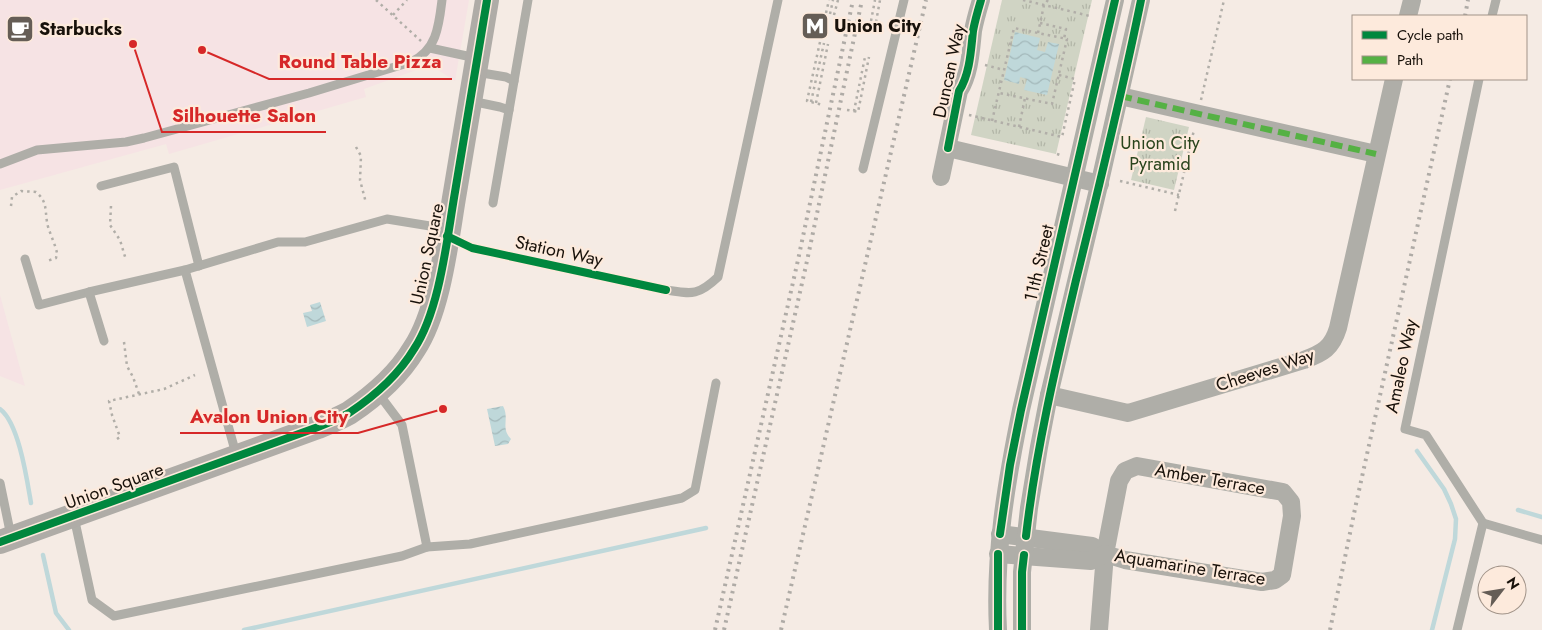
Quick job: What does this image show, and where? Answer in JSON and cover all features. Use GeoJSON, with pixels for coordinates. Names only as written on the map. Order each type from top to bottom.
{"type":"FeatureCollection","features":[{"type":"Feature","properties":{"kind":"street","name":"Union Square"},"geometry":{"type":"LineString","coordinates":[[6,540],[318,427],[349,413],[397,372],[415,349],[428,320],[436,294],[487,0]]}},
{"type":"Feature","properties":{"kind":"street","name":"Duncan Way"},"geometry":{"type":"LineString","coordinates":[[941,177],[959,91],[963,85],[973,44],[973,31],[980,0]]}},
{"type":"Feature","properties":{"kind":"street","name":"11th Street"},"geometry":{"type":"LineString","coordinates":[[998,630],[998,554],[1009,473],[1021,410],[1115,0]]}},
{"type":"Feature","properties":{"kind":"street"},"geometry":{"type":"LineString","coordinates":[[1022,630],[1022,572],[1039,447],[1049,395],[1100,184],[1141,0]]}},
{"type":"Feature","properties":{"kind":"street"},"geometry":{"type":"LineString","coordinates":[[1408,15],[1412,0]]}},
{"type":"Feature","properties":{"kind":"street","name":"Cheeves Way"},"geometry":{"type":"LineString","coordinates":[[1049,395],[1128,413],[1304,360],[1329,348],[1338,328],[1394,80]]}},
{"type":"Feature","properties":{"kind":"street"},"geometry":{"type":"LineString","coordinates":[[1120,96],[1376,154]]}},
{"type":"Feature","properties":{"kind":"street"},"geometry":{"type":"LineString","coordinates":[[948,148],[1100,184]]}},
{"type":"Feature","properties":{"kind":"street","name":"Amber Terrace"},"geometry":{"type":"LineString","coordinates":[[1104,554],[1118,481],[1125,471],[1137,466],[1283,492],[1291,502],[1292,516],[1282,575],[1275,580]]}},
{"type":"Feature","properties":{"kind":"street","name":"Aquamarine Terrace"},"geometry":{"type":"LineString","coordinates":[[1000,534],[1092,546],[1104,554],[1125,560],[1262,582],[1275,580]]}},
{"type":"Feature","properties":{"kind":"street","name":"Aquamarine Terrace"},"geometry":{"type":"LineString","coordinates":[[998,554],[1091,561],[1104,554]]}},
{"type":"Feature","properties":{"kind":"street"},"geometry":{"type":"LineString","coordinates":[[1099,630],[1104,554]]}},
{"type":"Feature","properties":{"kind":"lane"},"geometry":{"type":"LineString","coordinates":[[0,164],[37,150],[126,142],[310,93],[411,62],[419,58],[430,48],[438,30],[442,0]]}},
{"type":"Feature","properties":{"kind":"lane"},"geometry":{"type":"LineString","coordinates":[[493,203],[528,0]]}},
{"type":"Feature","properties":{"kind":"lane","name":"Station Way"},"geometry":{"type":"LineString","coordinates":[[25,259],[39,305],[185,270],[278,242],[305,242],[387,219],[430,226],[476,249],[666,290],[690,293],[705,289],[718,277],[778,0]]}},
{"type":"Feature","properties":{"kind":"lane"},"geometry":{"type":"LineString","coordinates":[[863,169],[904,0]]}},
{"type":"Feature","properties":{"kind":"lane"},"geometry":{"type":"LineString","coordinates":[[1492,15],[1496,0]]}},
{"type":"Feature","properties":{"kind":"lane"},"geometry":{"type":"LineString","coordinates":[[430,48],[514,80]]}},
{"type":"Feature","properties":{"kind":"lane","name":"Amaleo Way"},"geometry":{"type":"LineString","coordinates":[[1479,80],[1405,429],[1426,435],[1483,523]]}},
{"type":"Feature","properties":{"kind":"lane"},"geometry":{"type":"LineString","coordinates":[[470,101],[500,106],[509,110]]}},
{"type":"Feature","properties":{"kind":"lane"},"geometry":{"type":"LineString","coordinates":[[101,186],[174,167],[199,266]]}},
{"type":"Feature","properties":{"kind":"lane"},"geometry":{"type":"LineString","coordinates":[[185,270],[237,457]]}},
{"type":"Feature","properties":{"kind":"lane"},"geometry":{"type":"LineString","coordinates":[[89,292],[104,342]]}},
{"type":"Feature","properties":{"kind":"lane"},"geometry":{"type":"LineString","coordinates":[[74,516],[92,600],[114,616],[402,556],[427,547],[470,544],[682,498],[696,490],[716,383]]}},
{"type":"Feature","properties":{"kind":"lane"},"geometry":{"type":"LineString","coordinates":[[376,391],[402,425],[427,547]]}},
{"type":"Feature","properties":{"kind":"lane"},"geometry":{"type":"LineString","coordinates":[[0,483],[6,540]]}},
{"type":"Feature","properties":{"kind":"lane"},"geometry":{"type":"LineString","coordinates":[[1457,630],[1483,523],[1542,540]]}},
{"type":"Feature","properties":{"kind":"path"},"geometry":{"type":"LineString","coordinates":[[376,0],[430,48]]}},
{"type":"Feature","properties":{"kind":"path"},"geometry":{"type":"LineString","coordinates":[[393,15],[407,0]]}},
{"type":"Feature","properties":{"kind":"path"},"geometry":{"type":"LineString","coordinates":[[826,13],[829,0]]}},
{"type":"Feature","properties":{"kind":"path"},"geometry":{"type":"LineString","coordinates":[[830,14],[833,0]]}},
{"type":"Feature","properties":{"kind":"path"},"geometry":{"type":"LineString","coordinates":[[834,15],[838,0]]}},
{"type":"Feature","properties":{"kind":"path"},"geometry":{"type":"LineString","coordinates":[[871,21],[876,0]]}},
{"type":"Feature","properties":{"kind":"path"},"geometry":{"type":"LineString","coordinates":[[876,22],[880,0]]}},
{"type":"Feature","properties":{"kind":"path"},"geometry":{"type":"LineString","coordinates":[[1023,0],[1090,16]]}},
{"type":"Feature","properties":{"kind":"path"},"geometry":{"type":"LineString","coordinates":[[1038,33],[1044,5],[1048,0]]}},
{"type":"Feature","properties":{"kind":"path"},"geometry":{"type":"LineString","coordinates":[[1040,23],[1066,29],[1064,39]]}},
{"type":"Feature","properties":{"kind":"path"},"geometry":{"type":"LineString","coordinates":[[992,121],[1014,28],[1067,39],[1052,104],[999,93]]}},
{"type":"Feature","properties":{"kind":"path"},"geometry":{"type":"LineString","coordinates":[[820,42],[807,102],[823,105]]}},
{"type":"Feature","properties":{"kind":"path"},"geometry":{"type":"LineString","coordinates":[[812,102],[824,43]]}},
{"type":"Feature","properties":{"kind":"path"},"geometry":{"type":"LineString","coordinates":[[816,103],[828,44]]}},
{"type":"Feature","properties":{"kind":"path"},"geometry":{"type":"LineString","coordinates":[[847,110],[854,111],[867,57]]}},
{"type":"Feature","properties":{"kind":"path"},"geometry":{"type":"LineString","coordinates":[[956,112],[1062,137],[1075,79],[1059,75]]}},
{"type":"Feature","properties":{"kind":"path"},"geometry":{"type":"LineString","coordinates":[[1019,127],[1025,98]]}},
{"type":"Feature","properties":{"kind":"path"},"geometry":{"type":"LineString","coordinates":[[356,147],[361,156],[360,180],[366,203]]}},
{"type":"Feature","properties":{"kind":"path"},"geometry":{"type":"LineString","coordinates":[[1057,154],[1063,156]]}},
{"type":"Feature","properties":{"kind":"path"},"geometry":{"type":"LineString","coordinates":[[1120,181],[1179,195]]}},
{"type":"Feature","properties":{"kind":"path"},"geometry":{"type":"LineString","coordinates":[[11,206],[12,196],[21,191],[36,192],[43,200],[47,211],[47,223],[57,253],[56,258],[47,260]]}},
{"type":"Feature","properties":{"kind":"path"},"geometry":{"type":"LineString","coordinates":[[110,206],[110,225],[120,240],[126,260]]}},
{"type":"Feature","properties":{"kind":"path"},"geometry":{"type":"LineString","coordinates":[[124,342],[127,366],[139,394]]}},
{"type":"Feature","properties":{"kind":"path"},"geometry":{"type":"LineString","coordinates":[[117,440],[120,437],[109,401],[164,389],[195,375]]}},
{"type":"Feature","properties":{"kind":"shaded area"},"geometry":{"type":"Polygon","coordinates":[[[0,0],[469,0],[455,81],[430,65],[364,89],[366,97],[169,154],[166,144],[0,190],[0,0]]]}},
{"type":"Feature","properties":{"kind":"shaded area"},"geometry":{"type":"Polygon","coordinates":[[[0,295],[25,386],[0,376],[0,295]]]}},
{"type":"Feature","properties":{"kind":"green space"},"geometry":{"type":"Polygon","coordinates":[[[1002,0],[1092,0],[1056,154],[971,135],[1002,0]]]}},
{"type":"Feature","properties":{"kind":"green space","name":"Union City Pyramid"},"geometry":{"type":"Polygon","coordinates":[[[1146,117],[1189,127],[1174,190],[1131,180],[1146,117]]]}},
{"type":"Feature","properties":{"kind":"water"},"geometry":{"type":"Polygon","coordinates":[[[1015,32],[1040,38],[1037,50],[1045,52],[1048,42],[1059,44],[1047,95],[1024,90],[1027,79],[1020,77],[1019,84],[1004,80],[1015,32]]]}},
{"type":"Feature","properties":{"kind":"water"},"geometry":{"type":"Polygon","coordinates":[[[320,302],[326,321],[307,327],[303,313],[312,311],[310,305],[320,302]]]}},
{"type":"Feature","properties":{"kind":"water"},"geometry":{"type":"Polygon","coordinates":[[[503,406],[506,415],[505,427],[511,439],[508,444],[495,446],[487,409],[503,406]]]}},
{"type":"Feature","properties":{"kind":"waterway"},"geometry":{"type":"LineString","coordinates":[[0,409],[7,416],[17,439],[31,503]]}},
{"type":"Feature","properties":{"kind":"waterway"},"geometry":{"type":"LineString","coordinates":[[1417,451],[1444,489],[1456,519],[1455,539],[1432,630]]}},
{"type":"Feature","properties":{"kind":"waterway"},"geometry":{"type":"LineString","coordinates":[[1518,510],[1542,517]]}},
{"type":"Feature","properties":{"kind":"waterway"},"geometry":{"type":"LineString","coordinates":[[244,630],[706,528]]}},
{"type":"Feature","properties":{"kind":"waterway"},"geometry":{"type":"LineString","coordinates":[[43,555],[56,613],[69,630]]}},
{"type":"Feature","properties":{"kind":"railway"},"geometry":{"type":"LineString","coordinates":[[715,630],[798,260],[853,0]]}},
{"type":"Feature","properties":{"kind":"railway"},"geometry":{"type":"LineString","coordinates":[[724,630],[807,261],[862,0]]}},
{"type":"Feature","properties":{"kind":"railway"},"geometry":{"type":"LineString","coordinates":[[781,630],[926,0]]}},
{"type":"Feature","properties":{"kind":"railway"},"geometry":{"type":"LineString","coordinates":[[1465,15],[1468,0]]}},
{"type":"Feature","properties":{"kind":"railway"},"geometry":{"type":"LineString","coordinates":[[1330,630],[1450,80]]}},
{"type":"Feature","properties":{"kind":"marked path"},"geometry":{"type":"LineString","coordinates":[[1120,96],[1376,154]]}},
{"type":"Feature","properties":{"kind":"cycle path"},"geometry":{"type":"LineString","coordinates":[[0,542],[330,422],[358,407],[393,376],[408,358],[423,333],[436,294],[445,252],[487,0]]}},
{"type":"Feature","properties":{"kind":"cycle path"},"geometry":{"type":"LineString","coordinates":[[948,148],[959,91],[968,70],[973,31],[981,0]]}},
{"type":"Feature","properties":{"kind":"cycle path"},"geometry":{"type":"LineString","coordinates":[[1000,534],[1010,465],[1021,410],[1115,0]]}},
{"type":"Feature","properties":{"kind":"cycle path"},"geometry":{"type":"LineString","coordinates":[[1026,536],[1035,471],[1054,375],[1102,175],[1141,0]]}},
{"type":"Feature","properties":{"kind":"cycle path"},"geometry":{"type":"LineString","coordinates":[[447,236],[472,248],[666,290]]}},
{"type":"Feature","properties":{"kind":"cycle path"},"geometry":{"type":"LineString","coordinates":[[998,554],[998,630]]}},
{"type":"Feature","properties":{"kind":"cycle path"},"geometry":{"type":"LineString","coordinates":[[1022,630],[1022,572],[1024,555]]}},
{"type":"Feature","properties":{"kind":"place","name":"Union City"},"geometry":{"type":"Point","coordinates":[815,26]}},
{"type":"Feature","properties":{"kind":"place","name":"Starbucks"},"geometry":{"type":"Point","coordinates":[20,29]}},
{"type":"Feature","properties":{"kind":"place","name":"Silhouette Salon"},"geometry":{"type":"Point","coordinates":[133,44]}},
{"type":"Feature","properties":{"kind":"place","name":"Round Table Pizza"},"geometry":{"type":"Point","coordinates":[202,50]}},
{"type":"Feature","properties":{"kind":"place","name":"Avalon Union City"},"geometry":{"type":"Point","coordinates":[443,409]}}]}
